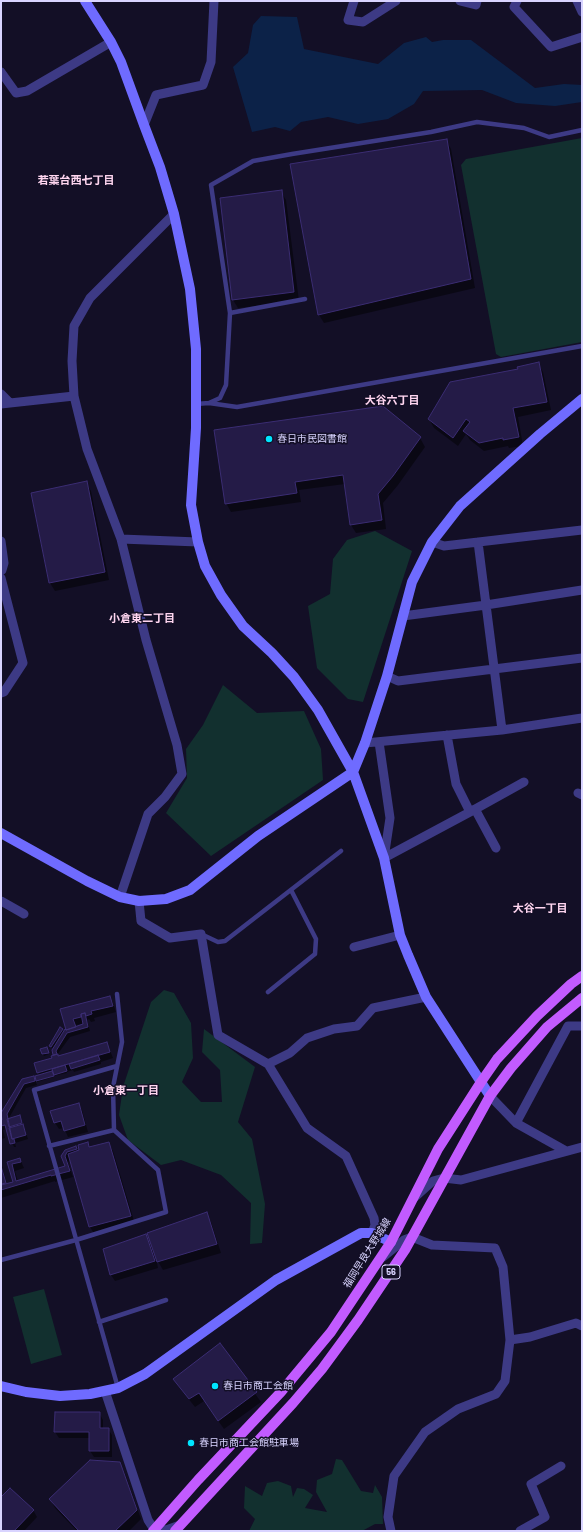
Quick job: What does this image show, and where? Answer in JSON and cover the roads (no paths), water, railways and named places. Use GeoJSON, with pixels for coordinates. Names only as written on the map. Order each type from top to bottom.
{"type":"FeatureCollection","features":[{"type":"Feature","properties":{"kind":"main road","name":"福岡早良大野城線"},"geometry":{"type":"LineString","coordinates":[[154,1530],[198,1480],[280,1392],[331,1332],[391,1242],[438,1149],[497,1059],[537,1016],[570,984],[582,976]]}},
{"type":"Feature","properties":{"kind":"main road","name":"56"},"geometry":{"type":"LineString","coordinates":[[177,1528],[293,1403],[322,1369],[362,1314],[405,1250],[490,1096],[511,1068],[547,1027],[582,998]]}},
{"type":"Feature","properties":{"kind":"street"},"geometry":{"type":"LineString","coordinates":[[85,1],[111,42],[121,62],[160,167],[174,214],[190,289],[196,349],[196,404],[192,505],[198,542],[205,566],[221,595],[243,626],[272,653],[294,677],[318,710],[353,772],[384,858],[400,935],[426,997],[465,1055],[490,1096],[516,1123],[566,1151]]}},
{"type":"Feature","properties":{"kind":"street"},"geometry":{"type":"LineString","coordinates":[[144,125],[156,95],[203,85],[211,62],[214,1]]}},
{"type":"Feature","properties":{"kind":"street"},"geometry":{"type":"LineString","coordinates":[[354,1],[348,20],[363,22],[396,1]]}},
{"type":"Feature","properties":{"kind":"street"},"geometry":{"type":"LineString","coordinates":[[460,1],[476,5],[477,1]]}},
{"type":"Feature","properties":{"kind":"street"},"geometry":{"type":"LineString","coordinates":[[517,1],[514,7],[551,47],[582,37]]}},
{"type":"Feature","properties":{"kind":"street"},"geometry":{"type":"LineString","coordinates":[[577,1],[582,12]]}},
{"type":"Feature","properties":{"kind":"street"},"geometry":{"type":"LineString","coordinates":[[1,72],[16,93],[27,91],[111,42]]}},
{"type":"Feature","properties":{"kind":"street"},"geometry":{"type":"LineString","coordinates":[[120,898],[148,814],[165,796],[182,774],[177,745],[146,640],[121,538],[87,449],[74,396],[72,361],[74,326],[90,298],[135,251],[174,214]]}},
{"type":"Feature","properties":{"kind":"street"},"geometry":{"type":"LineString","coordinates":[[1,394],[5,404],[74,396]]}},
{"type":"Feature","properties":{"kind":"street"},"geometry":{"type":"LineString","coordinates":[[1,833],[120,898],[139,901],[166,899],[190,890],[258,836],[353,772],[365,744],[387,676],[412,582],[432,542],[460,506],[540,434],[582,399]]}},
{"type":"Feature","properties":{"kind":"street"},"geometry":{"type":"LineString","coordinates":[[432,542],[444,546],[582,530]]}},
{"type":"Feature","properties":{"kind":"street"},"geometry":{"type":"LineString","coordinates":[[121,538],[198,542]]}},
{"type":"Feature","properties":{"kind":"street"},"geometry":{"type":"LineString","coordinates":[[1,541],[4,563],[1,570]]}},
{"type":"Feature","properties":{"kind":"street"},"geometry":{"type":"LineString","coordinates":[[478,542],[502,730]]}},
{"type":"Feature","properties":{"kind":"street"},"geometry":{"type":"LineString","coordinates":[[1,578],[23,663],[4,692],[1,693]]}},
{"type":"Feature","properties":{"kind":"street"},"geometry":{"type":"LineString","coordinates":[[403,616],[582,590]]}},
{"type":"Feature","properties":{"kind":"street"},"geometry":{"type":"LineString","coordinates":[[387,676],[398,681],[582,658]]}},
{"type":"Feature","properties":{"kind":"street"},"geometry":{"type":"LineString","coordinates":[[365,744],[502,730],[582,718]]}},
{"type":"Feature","properties":{"kind":"street"},"geometry":{"type":"LineString","coordinates":[[447,735],[456,784],[496,848]]}},
{"type":"Feature","properties":{"kind":"street"},"geometry":{"type":"LineString","coordinates":[[379,742],[390,818],[384,858]]}},
{"type":"Feature","properties":{"kind":"street"},"geometry":{"type":"LineString","coordinates":[[384,858],[524,782]]}},
{"type":"Feature","properties":{"kind":"street"},"geometry":{"type":"LineString","coordinates":[[1,901],[24,914]]}},
{"type":"Feature","properties":{"kind":"street"},"geometry":{"type":"LineString","coordinates":[[139,901],[140,921],[170,938],[201,934],[218,1035],[268,1064],[307,1128],[346,1156],[374,1218],[375,1225],[372,1233]]}},
{"type":"Feature","properties":{"kind":"street"},"geometry":{"type":"LineString","coordinates":[[354,947],[400,935]]}},
{"type":"Feature","properties":{"kind":"street"},"geometry":{"type":"LineString","coordinates":[[268,1064],[290,1053],[307,1038],[334,1029],[357,1026],[373,1008],[426,997]]}},
{"type":"Feature","properties":{"kind":"street"},"geometry":{"type":"LineString","coordinates":[[516,1123],[568,1026],[582,1026]]}},
{"type":"Feature","properties":{"kind":"street"},"geometry":{"type":"LineString","coordinates":[[413,1198],[433,1181],[444,1178],[460,1180],[582,1147]]}},
{"type":"Feature","properties":{"kind":"street"},"geometry":{"type":"LineString","coordinates":[[1,1386],[26,1392],[60,1396],[90,1394],[118,1388],[145,1374],[276,1280],[361,1233],[372,1233],[391,1242]]}},
{"type":"Feature","properties":{"kind":"street"},"geometry":{"type":"LineString","coordinates":[[380,1260],[404,1240],[412,1237],[432,1245],[495,1248],[503,1268],[510,1340],[505,1381],[496,1394],[458,1409],[425,1432],[394,1476],[388,1517],[391,1531]]}},
{"type":"Feature","properties":{"kind":"street"},"geometry":{"type":"LineString","coordinates":[[510,1340],[530,1337],[580,1322]]}},
{"type":"Feature","properties":{"kind":"street"},"geometry":{"type":"LineString","coordinates":[[105,1391],[148,1520],[154,1530],[177,1528]]}},
{"type":"Feature","properties":{"kind":"street"},"geometry":{"type":"LineString","coordinates":[[520,1531],[545,1517],[531,1484],[561,1466]]}},
{"type":"Feature","properties":{"kind":"lane"},"geometry":{"type":"LineString","coordinates":[[209,403],[220,398],[226,385],[230,313],[211,185],[253,161],[431,132],[477,122],[524,128],[550,137],[582,130]]}},
{"type":"Feature","properties":{"kind":"lane"},"geometry":{"type":"LineString","coordinates":[[230,313],[305,299]]}},
{"type":"Feature","properties":{"kind":"lane"},"geometry":{"type":"LineString","coordinates":[[196,404],[209,403],[237,407],[582,346]]}},
{"type":"Feature","properties":{"kind":"lane"},"geometry":{"type":"LineString","coordinates":[[201,934],[218,942],[225,941],[341,851]]}},
{"type":"Feature","properties":{"kind":"lane"},"geometry":{"type":"LineString","coordinates":[[268,992],[315,954],[316,939],[291,890]]}},
{"type":"Feature","properties":{"kind":"lane"},"geometry":{"type":"LineString","coordinates":[[1,1260],[76,1240],[166,1212],[158,1170],[114,1130],[113,1087],[122,1042],[117,994]]}},
{"type":"Feature","properties":{"kind":"lane"},"geometry":{"type":"LineString","coordinates":[[117,1066],[34,1090],[118,1388]]}},
{"type":"Feature","properties":{"kind":"lane"},"geometry":{"type":"LineString","coordinates":[[49,1146],[114,1130]]}},
{"type":"Feature","properties":{"kind":"lane"},"geometry":{"type":"LineString","coordinates":[[99,1322],[166,1300]]}},
{"type":"Feature","properties":{"kind":"water"},"geometry":{"type":"Polygon","coordinates":[[[261,16],[297,17],[304,49],[378,64],[404,43],[426,37],[432,42],[443,40],[471,40],[535,88],[564,84],[582,85],[582,102],[555,106],[516,103],[482,90],[423,91],[414,104],[388,119],[358,124],[328,117],[301,122],[290,131],[275,127],[252,132],[233,67],[248,53],[253,25],[261,16]]]}},
{"type":"Feature","properties":{"kind":"place","name":"春日市民図書館"},"geometry":{"type":"Point","coordinates":[269,439]}},
{"type":"Feature","properties":{"kind":"place","name":"春日市商工会館"},"geometry":{"type":"Point","coordinates":[215,1386]}},
{"type":"Feature","properties":{"kind":"place","name":"春日市商工会館駐車場"},"geometry":{"type":"Point","coordinates":[191,1443]}},
{"type":"Feature","properties":{"kind":"district","name":"若葉台西七丁目"},"geometry":{"type":"Point","coordinates":[76,180]}},
{"type":"Feature","properties":{"kind":"district","name":"大谷六丁目"},"geometry":{"type":"Point","coordinates":[392,400]}},
{"type":"Feature","properties":{"kind":"district","name":"小倉東二丁目"},"geometry":{"type":"Point","coordinates":[142,618]}},
{"type":"Feature","properties":{"kind":"district","name":"大谷一丁目"},"geometry":{"type":"Point","coordinates":[540,908]}},
{"type":"Feature","properties":{"kind":"district","name":"小倉東一丁目"},"geometry":{"type":"Point","coordinates":[126,1090]}}]}
